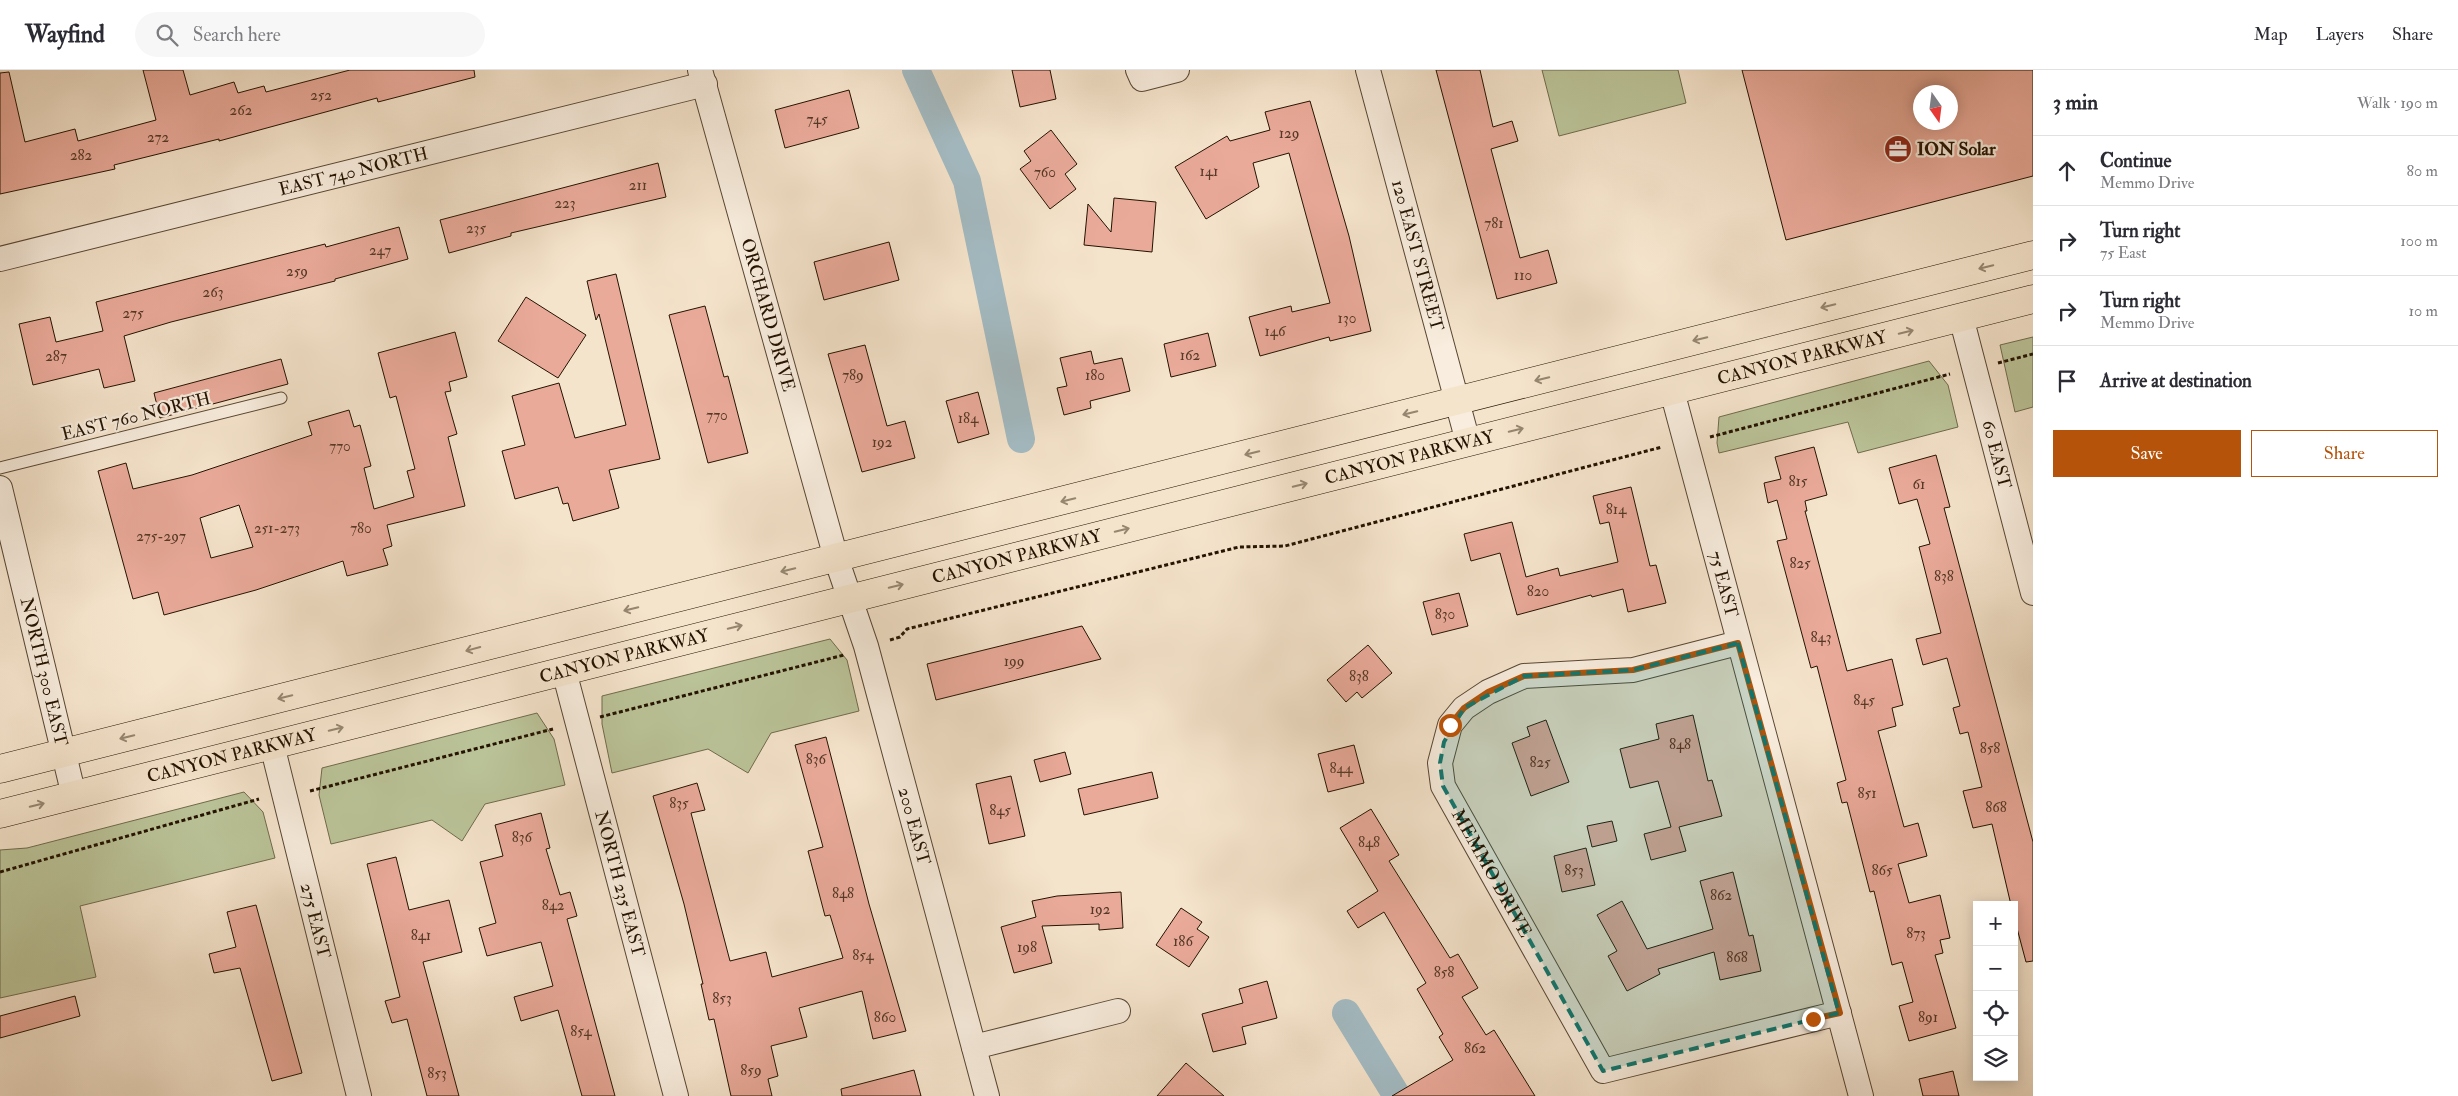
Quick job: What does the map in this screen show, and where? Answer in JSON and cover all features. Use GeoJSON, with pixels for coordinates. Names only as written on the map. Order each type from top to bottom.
{"type":"FeatureCollection","features":[{"type":"Feature","properties":{"kind":"highway"},"geometry":{"type":"LineString","coordinates":[[0,769],[2033,255]]}},
{"type":"Feature","properties":{"kind":"highway","name":"CANYON PARKWAY"},"geometry":{"type":"LineString","coordinates":[[0,814],[2033,299]]}},
{"type":"Feature","properties":{"kind":"street"},"geometry":{"type":"LineString","coordinates":[[1140,74],[1177,70]]}},
{"type":"Feature","properties":{"kind":"street","name":"120 EAST STREET"},"geometry":{"type":"LineString","coordinates":[[1368,70],[1468,442]]}},
{"type":"Feature","properties":{"kind":"street","name":"EAST 740 NORTH"},"geometry":{"type":"LineString","coordinates":[[0,259],[703,77]]}},
{"type":"Feature","properties":{"kind":"street","name":"ORCHARD DRIVE"},"geometry":{"type":"LineString","coordinates":[[703,77],[836,558]]}},
{"type":"Feature","properties":{"kind":"street","name":"60 EAST"},"geometry":{"type":"LineString","coordinates":[[1962,317],[2033,593]]}},
{"type":"Feature","properties":{"kind":"street","name":"75 EAST"},"geometry":{"type":"LineString","coordinates":[[1672,391],[1738,643],[1861,1096]]}},
{"type":"Feature","properties":{"kind":"street","name":"NORTH 300 EAST"},"geometry":{"type":"LineString","coordinates":[[0,488],[74,796]]}},
{"type":"Feature","properties":{"kind":"street","name":"200 EAST"},"geometry":{"type":"LineString","coordinates":[[836,558],[866,646],[987,1096]]}},
{"type":"Feature","properties":{"kind":"street","name":"MEMMO DRIVE"},"geometry":{"type":"LineString","coordinates":[[1738,643],[1633,670],[1524,676],[1488,692],[1464,708],[1450,725],[1440,763],[1443,786],[1603,1071],[1840,1013]]}},
{"type":"Feature","properties":{"kind":"street","name":"NORTH 235 EAST"},"geometry":{"type":"LineString","coordinates":[[564,671],[676,1096]]}},
{"type":"Feature","properties":{"kind":"street","name":"275 EAST"},"geometry":{"type":"LineString","coordinates":[[272,745],[359,1096]]}},
{"type":"Feature","properties":{"kind":"street"},"geometry":{"type":"LineString","coordinates":[[974,1047],[1118,1011]]}},
{"type":"Feature","properties":{"kind":"lane","name":"EAST 760 NORTH"},"geometry":{"type":"LineString","coordinates":[[0,468],[281,398]]}},
{"type":"Feature","properties":{"kind":"path"},"geometry":{"type":"LineString","coordinates":[[2000,362],[2033,354]]}},
{"type":"Feature","properties":{"kind":"path"},"geometry":{"type":"LineString","coordinates":[[1710,437],[1946,375]]}},
{"type":"Feature","properties":{"kind":"path"},"geometry":{"type":"LineString","coordinates":[[900,637],[907,629],[1239,547],[1285,546],[1658,448]]}},
{"type":"Feature","properties":{"kind":"path"},"geometry":{"type":"LineString","coordinates":[[596,718],[847,654]]}},
{"type":"Feature","properties":{"kind":"path"},"geometry":{"type":"LineString","coordinates":[[315,791],[555,728]]}},
{"type":"Feature","properties":{"kind":"path"},"geometry":{"type":"LineString","coordinates":[[0,872],[257,800]]}},
{"type":"Feature","properties":{"kind":"highlighted area"},"geometry":{"type":"Polygon","coordinates":[[[1738,643],[1839,1013],[1603,1071],[1443,786],[1440,763],[1444,742],[1464,708],[1524,676],[1633,670],[1738,643]]]}},
{"type":"Feature","properties":{"kind":"green space"},"geometry":{"type":"Polygon","coordinates":[[[1542,70],[1678,70],[1686,103],[1559,136],[1542,70]]]}},
{"type":"Feature","properties":{"kind":"green space"},"geometry":{"type":"Polygon","coordinates":[[[2033,337],[2033,407],[2015,412],[2000,345],[2033,337]]]}},
{"type":"Feature","properties":{"kind":"green space"},"geometry":{"type":"Polygon","coordinates":[[[1929,361],[1948,385],[1958,427],[1858,453],[1848,422],[1719,453],[1717,443],[1719,417],[1929,361]]]}},
{"type":"Feature","properties":{"kind":"green space"},"geometry":{"type":"Polygon","coordinates":[[[830,639],[847,660],[859,711],[771,733],[748,773],[708,749],[612,773],[602,724],[602,696],[830,639]]]}},
{"type":"Feature","properties":{"kind":"green space"},"geometry":{"type":"Polygon","coordinates":[[[537,713],[554,739],[565,785],[485,804],[462,841],[432,820],[331,844],[319,795],[322,768],[537,713]]]}},
{"type":"Feature","properties":{"kind":"green space"},"geometry":{"type":"Polygon","coordinates":[[[244,792],[263,812],[275,858],[80,906],[96,977],[0,998],[0,850],[27,848],[244,792]]]}},
{"type":"Feature","properties":{"kind":"building"},"geometry":{"type":"Polygon","coordinates":[[[143,70],[183,70],[190,95],[234,82],[238,93],[264,86],[266,92],[350,70],[474,70],[475,77],[378,102],[377,98],[219,141],[219,139],[114,165],[115,169],[0,194],[0,73],[9,72],[25,142],[75,129],[78,141],[156,120],[143,70]]]}},
{"type":"Feature","properties":{"kind":"building"},"geometry":{"type":"Polygon","coordinates":[[[1012,70],[1050,70],[1056,99],[1020,107],[1012,70]]]}},
{"type":"Feature","properties":{"kind":"building"},"geometry":{"type":"Polygon","coordinates":[[[1436,70],[1480,70],[1493,127],[1512,121],[1518,141],[1491,149],[1520,258],[1548,250],[1557,283],[1497,299],[1436,70]]]}},
{"type":"Feature","properties":{"kind":"building","name":"ION Solar"},"geometry":{"type":"Polygon","coordinates":[[[1742,70],[2033,70],[2033,176],[1786,240],[1742,70]]]}},
{"type":"Feature","properties":{"kind":"building"},"geometry":{"type":"Polygon","coordinates":[[[849,90],[859,128],[785,148],[775,110],[849,90]]]}},
{"type":"Feature","properties":{"kind":"building"},"geometry":{"type":"Polygon","coordinates":[[[1310,101],[1349,236],[1371,331],[1330,341],[1329,337],[1260,356],[1249,317],[1291,306],[1292,312],[1330,303],[1289,153],[1253,163],[1259,187],[1206,219],[1175,167],[1227,136],[1230,141],[1270,130],[1265,112],[1310,101]]]}},
{"type":"Feature","properties":{"kind":"building"},"geometry":{"type":"Polygon","coordinates":[[[1051,130],[1077,164],[1065,174],[1076,189],[1050,209],[1020,169],[1031,161],[1024,151],[1051,130]]]}},
{"type":"Feature","properties":{"kind":"building"},"geometry":{"type":"Polygon","coordinates":[[[658,163],[666,197],[511,233],[511,236],[449,253],[440,220],[658,163]]]}},
{"type":"Feature","properties":{"kind":"building"},"geometry":{"type":"Polygon","coordinates":[[[1114,198],[1156,202],[1152,252],[1084,245],[1088,204],[1111,232],[1114,198]]]}},
{"type":"Feature","properties":{"kind":"building"},"geometry":{"type":"Polygon","coordinates":[[[399,227],[408,259],[335,279],[335,281],[171,322],[124,336],[135,381],[104,388],[99,369],[33,385],[19,324],[50,317],[56,342],[103,331],[96,302],[325,244],[326,247],[399,227]]]}},
{"type":"Feature","properties":{"kind":"building"},"geometry":{"type":"Polygon","coordinates":[[[889,242],[899,280],[824,300],[814,262],[889,242]]]}},
{"type":"Feature","properties":{"kind":"building"},"geometry":{"type":"Polygon","coordinates":[[[616,274],[660,459],[609,470],[619,508],[573,521],[568,503],[563,504],[558,487],[515,499],[502,451],[525,445],[512,396],[559,383],[575,438],[626,425],[599,314],[596,320],[587,281],[616,274]]]}},
{"type":"Feature","properties":{"kind":"building"},"geometry":{"type":"Polygon","coordinates":[[[526,297],[586,335],[558,378],[498,341],[526,297]]]}},
{"type":"Feature","properties":{"kind":"building"},"geometry":{"type":"Polygon","coordinates":[[[705,306],[724,377],[728,376],[748,453],[708,463],[669,315],[705,306]]]}},
{"type":"Feature","properties":{"kind":"building"},"geometry":{"type":"Polygon","coordinates":[[[455,332],[467,377],[449,382],[451,391],[445,392],[457,434],[448,437],[465,506],[387,525],[392,546],[383,549],[388,565],[347,576],[343,561],[256,590],[164,615],[158,592],[133,599],[98,471],[126,463],[133,489],[192,475],[312,435],[308,422],[349,410],[354,427],[360,425],[371,466],[364,468],[374,509],[414,497],[407,471],[415,469],[396,396],[390,398],[378,353],[455,332]],[[239,505],[200,518],[211,558],[253,547],[239,505]]]}},
{"type":"Feature","properties":{"kind":"building"},"geometry":{"type":"Polygon","coordinates":[[[1208,333],[1216,366],[1171,377],[1164,344],[1208,333]]]}},
{"type":"Feature","properties":{"kind":"building"},"geometry":{"type":"Polygon","coordinates":[[[865,345],[887,426],[905,421],[915,458],[862,472],[828,354],[865,345]]]}},
{"type":"Feature","properties":{"kind":"building"},"geometry":{"type":"Polygon","coordinates":[[[1091,351],[1094,364],[1122,358],[1130,391],[1090,401],[1091,408],[1064,415],[1057,388],[1067,386],[1060,358],[1091,351]]]}},
{"type":"Feature","properties":{"kind":"building"},"geometry":{"type":"Polygon","coordinates":[[[281,359],[288,384],[160,418],[154,393],[281,359]]]}},
{"type":"Feature","properties":{"kind":"building"},"geometry":{"type":"Polygon","coordinates":[[[978,392],[989,434],[958,443],[946,401],[978,392]]]}},
{"type":"Feature","properties":{"kind":"building"},"geometry":{"type":"Polygon","coordinates":[[[1814,447],[1827,495],[1805,501],[1807,511],[1805,511],[1847,671],[1892,659],[1903,705],[1892,708],[1896,726],[1878,731],[1904,827],[1918,823],[1927,856],[1898,864],[1909,903],[1940,895],[1950,938],[1940,940],[1943,953],[1935,955],[1956,1028],[1909,1041],[1899,1006],[1913,1002],[1902,962],[1892,965],[1874,891],[1870,892],[1847,802],[1842,803],[1837,783],[1846,780],[1817,666],[1811,668],[1777,541],[1787,539],[1777,500],[1768,503],[1764,483],[1781,479],[1775,457],[1814,447]]]}},
{"type":"Feature","properties":{"kind":"building"},"geometry":{"type":"Polygon","coordinates":[[[1936,455],[1950,507],[1944,508],[2033,842],[2033,961],[2026,962],[2018,932],[2018,901],[2010,901],[1992,824],[1973,828],[1963,791],[1982,787],[1968,732],[1960,734],[1953,708],[1960,706],[1947,658],[1923,665],[1916,639],[1941,633],[1919,547],[1930,544],[1917,499],[1899,504],[1889,468],[1936,455]]]}},
{"type":"Feature","properties":{"kind":"building"},"geometry":{"type":"Polygon","coordinates":[[[1631,487],[1650,566],[1656,565],[1666,603],[1628,612],[1623,589],[1592,597],[1591,595],[1517,615],[1500,553],[1471,561],[1464,534],[1512,522],[1526,577],[1558,568],[1560,576],[1618,562],[1609,522],[1600,524],[1593,496],[1631,487]]]}},
{"type":"Feature","properties":{"kind":"building"},"geometry":{"type":"Polygon","coordinates":[[[1459,593],[1468,626],[1432,635],[1423,602],[1459,593]]]}},
{"type":"Feature","properties":{"kind":"building"},"geometry":{"type":"Polygon","coordinates":[[[1082,626],[1101,659],[936,700],[927,664],[1082,626]]]}},
{"type":"Feature","properties":{"kind":"building"},"geometry":{"type":"Polygon","coordinates":[[[1368,645],[1392,673],[1362,698],[1357,692],[1346,702],[1327,680],[1368,645]]]}},
{"type":"Feature","properties":{"kind":"building"},"geometry":{"type":"Polygon","coordinates":[[[1693,715],[1708,781],[1712,780],[1722,816],[1679,827],[1686,851],[1651,860],[1644,834],[1671,827],[1658,781],[1630,788],[1620,749],[1659,739],[1656,724],[1693,715]]]}},
{"type":"Feature","properties":{"kind":"building"},"geometry":{"type":"Polygon","coordinates":[[[1546,720],[1569,782],[1531,796],[1512,743],[1530,736],[1527,727],[1546,720]]]}},
{"type":"Feature","properties":{"kind":"building"},"geometry":{"type":"Polygon","coordinates":[[[826,737],[869,904],[906,1031],[873,1039],[862,991],[799,1008],[807,1037],[771,1046],[778,1076],[768,1079],[772,1096],[731,1096],[714,1019],[709,1020],[701,984],[703,984],[684,904],[653,796],[697,783],[705,810],[691,813],[730,961],[766,952],[772,977],[843,958],[830,915],[825,916],[808,851],[823,847],[795,745],[826,737]]]}},
{"type":"Feature","properties":{"kind":"building"},"geometry":{"type":"Polygon","coordinates":[[[1354,745],[1364,783],[1328,792],[1318,754],[1354,745]]]}},
{"type":"Feature","properties":{"kind":"building"},"geometry":{"type":"Polygon","coordinates":[[[1065,752],[1071,774],[1040,782],[1034,760],[1065,752]]]}},
{"type":"Feature","properties":{"kind":"building"},"geometry":{"type":"Polygon","coordinates":[[[1152,772],[1158,798],[1084,815],[1078,789],[1152,772]]]}},
{"type":"Feature","properties":{"kind":"building"},"geometry":{"type":"Polygon","coordinates":[[[1011,776],[1025,836],[989,844],[976,784],[1011,776]]]}},
{"type":"Feature","properties":{"kind":"building"},"geometry":{"type":"Polygon","coordinates":[[[1371,809],[1399,855],[1389,861],[1450,958],[1458,954],[1478,988],[1462,997],[1486,1035],[1494,1030],[1535,1096],[1392,1096],[1453,1060],[1439,1037],[1443,1034],[1417,989],[1426,983],[1384,912],[1358,928],[1347,911],[1378,891],[1340,828],[1371,809]]]}},
{"type":"Feature","properties":{"kind":"building"},"geometry":{"type":"Polygon","coordinates":[[[541,813],[550,848],[546,849],[560,895],[570,892],[577,916],[567,919],[615,1096],[582,1096],[558,1010],[521,1021],[514,997],[553,986],[541,942],[487,956],[479,928],[496,923],[480,862],[503,856],[495,825],[541,813]]]}},
{"type":"Feature","properties":{"kind":"building"},"geometry":{"type":"Polygon","coordinates":[[[1612,821],[1617,841],[1592,847],[1587,826],[1612,821]]]}},
{"type":"Feature","properties":{"kind":"building"},"geometry":{"type":"Polygon","coordinates":[[[1586,848],[1595,885],[1562,892],[1554,856],[1586,848]]]}},
{"type":"Feature","properties":{"kind":"building"},"geometry":{"type":"Polygon","coordinates":[[[396,857],[409,910],[449,900],[462,952],[423,962],[459,1096],[427,1096],[407,1019],[392,1023],[385,1001],[400,997],[367,864],[396,857]]]}},
{"type":"Feature","properties":{"kind":"building"},"geometry":{"type":"Polygon","coordinates":[[[1733,872],[1749,936],[1753,935],[1761,971],[1720,980],[1714,952],[1658,969],[1660,974],[1627,991],[1608,956],[1617,951],[1597,915],[1622,901],[1647,949],[1713,929],[1700,881],[1733,872]]]}},
{"type":"Feature","properties":{"kind":"building"},"geometry":{"type":"Polygon","coordinates":[[[1121,892],[1123,928],[1099,930],[1099,924],[1042,926],[1052,963],[1014,973],[1001,927],[1036,917],[1032,901],[1057,896],[1121,892]]]}},
{"type":"Feature","properties":{"kind":"building"},"geometry":{"type":"Polygon","coordinates":[[[256,905],[302,1073],[272,1081],[240,968],[214,973],[209,954],[236,947],[227,912],[256,905]]]}},
{"type":"Feature","properties":{"kind":"building"},"geometry":{"type":"Polygon","coordinates":[[[1181,908],[1202,922],[1197,929],[1209,937],[1189,967],[1156,945],[1181,908]]]}},
{"type":"Feature","properties":{"kind":"building"},"geometry":{"type":"Polygon","coordinates":[[[1267,981],[1277,1018],[1242,1027],[1246,1044],[1213,1052],[1202,1014],[1243,1003],[1239,989],[1267,981]]]}},
{"type":"Feature","properties":{"kind":"building"},"geometry":{"type":"Polygon","coordinates":[[[75,996],[80,1016],[0,1038],[0,1016],[75,996]]]}},
{"type":"Feature","properties":{"kind":"building"},"geometry":{"type":"Polygon","coordinates":[[[1186,1063],[1202,1077],[1224,1096],[1157,1096],[1186,1063]]]}},
{"type":"Feature","properties":{"kind":"building"},"geometry":{"type":"Polygon","coordinates":[[[914,1070],[921,1096],[842,1096],[841,1089],[914,1070]]]}},
{"type":"Feature","properties":{"kind":"building"},"geometry":{"type":"Polygon","coordinates":[[[1953,1071],[1959,1096],[1923,1096],[1919,1079],[1953,1071]]]}},
{"type":"Feature","properties":{"kind":"waterway"},"geometry":{"type":"LineString","coordinates":[[916,70],[967,181],[1021,439]]}},
{"type":"Feature","properties":{"kind":"waterway"},"geometry":{"type":"LineString","coordinates":[[1346,1013],[1397,1096]]}},
{"type":"Feature","properties":{"kind":"place","name":"ION Solar"},"geometry":{"type":"Point","coordinates":[1898,149]}},
{"type":"Feature","properties":{"kind":"route"},"geometry":{"type":"LineString","coordinates":[[1450,725],[1464,708],[1488,692],[1524,676],[1633,670],[1738,643],[1840,1013],[1813,1019]]}}]}
